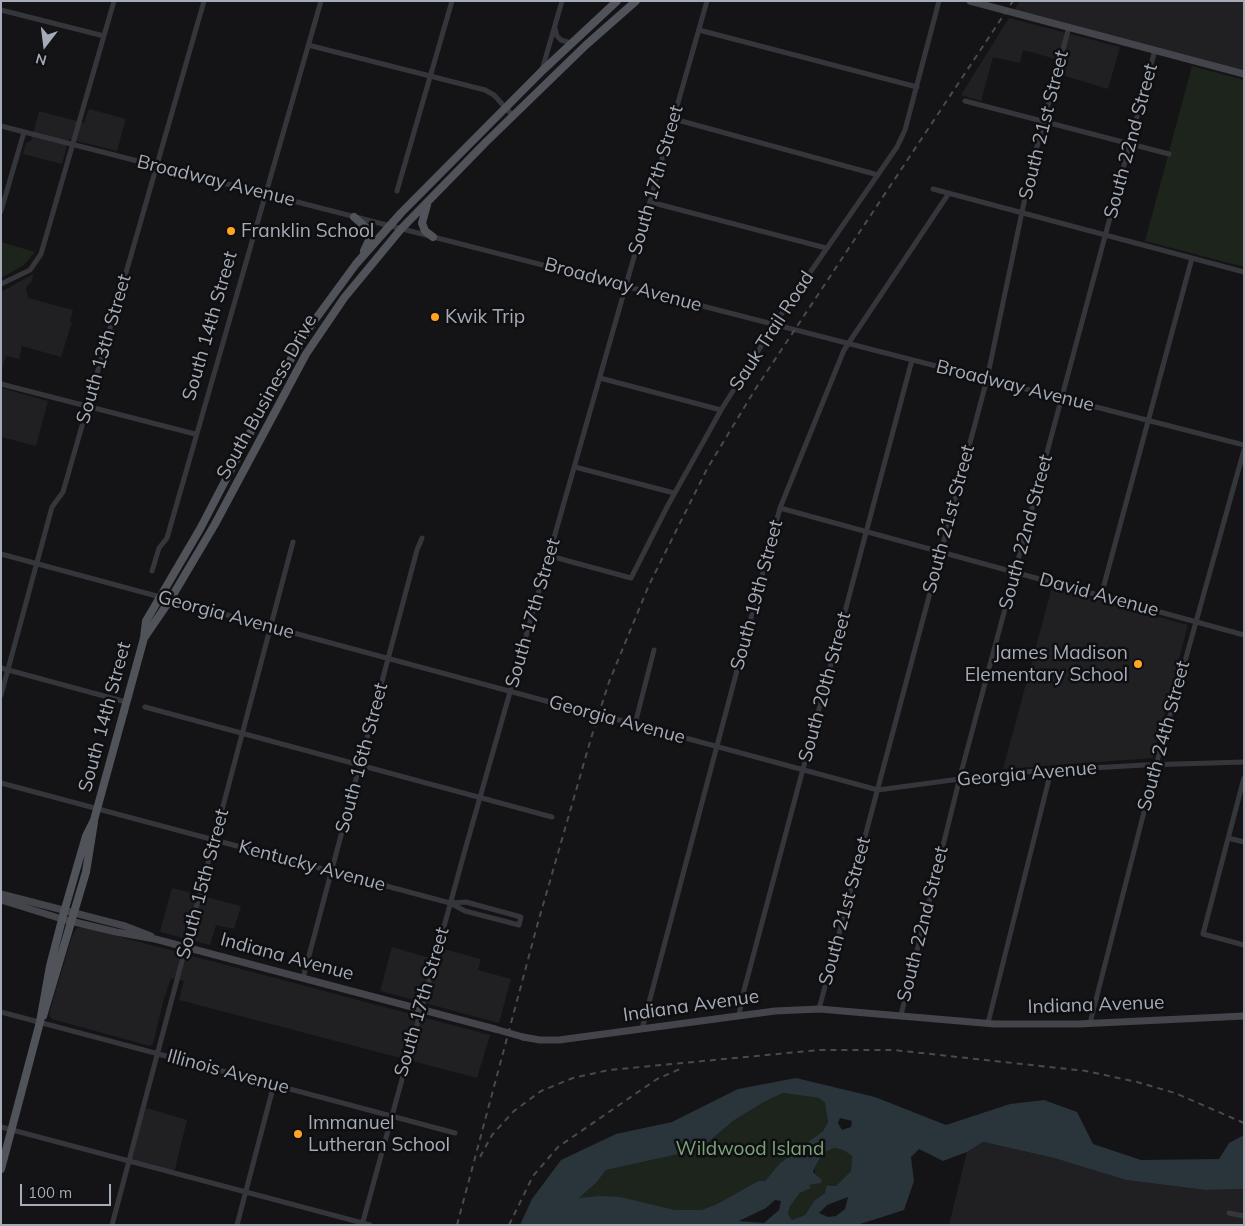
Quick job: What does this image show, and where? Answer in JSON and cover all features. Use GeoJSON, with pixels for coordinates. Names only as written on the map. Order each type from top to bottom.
{"type":"FeatureCollection","features":[{"type":"Feature","properties":{"kind":"main road","name":"South Business Drive"},"geometry":{"type":"LineString","coordinates":[[158,597],[200,529],[286,365],[309,328],[361,258],[389,226],[542,71],[617,1]]}},
{"type":"Feature","properties":{"kind":"main road","name":"South Business Drive"},"geometry":{"type":"LineString","coordinates":[[144,638],[170,600],[215,524],[306,354],[344,298],[401,229],[605,27],[636,1]]}},
{"type":"Feature","properties":{"kind":"main road"},"geometry":{"type":"LineString","coordinates":[[970,1],[990,4],[1244,74]]}},
{"type":"Feature","properties":{"kind":"main road"},"geometry":{"type":"LineString","coordinates":[[429,201],[423,214],[422,223],[425,231],[433,237]]}},
{"type":"Feature","properties":{"kind":"main road"},"geometry":{"type":"LineString","coordinates":[[354,217],[367,226],[370,234],[361,258]]}},
{"type":"Feature","properties":{"kind":"main road","name":"South 14th Street"},"geometry":{"type":"LineString","coordinates":[[40,1022],[48,1003],[75,912],[92,843],[94,820],[144,638],[144,623],[158,597]]}},
{"type":"Feature","properties":{"kind":"main road","name":"South 14th Street"},"geometry":{"type":"LineString","coordinates":[[1,1169],[40,1022],[44,994],[62,919],[86,836],[94,820]]}},
{"type":"Feature","properties":{"kind":"main road","name":"Indiana Avenue"},"geometry":{"type":"LineString","coordinates":[[1,894],[134,928],[155,938]]}},
{"type":"Feature","properties":{"kind":"main road","name":"Indiana Avenue"},"geometry":{"type":"LineString","coordinates":[[1,900],[72,922],[155,938],[523,1037],[554,1040],[740,1015],[819,1009],[988,1023],[1090,1023],[1244,1016]]}},
{"type":"Feature","properties":{"kind":"street"},"geometry":{"type":"LineString","coordinates":[[1,284],[30,270],[41,254],[114,1]]}},
{"type":"Feature","properties":{"kind":"street","name":"South 13th Street"},"geometry":{"type":"LineString","coordinates":[[1,695],[52,507],[63,492],[204,1]]}},
{"type":"Feature","properties":{"kind":"street","name":"South 14th Street"},"geometry":{"type":"LineString","coordinates":[[152,571],[158,548],[167,538],[321,1]]}},
{"type":"Feature","properties":{"kind":"street"},"geometry":{"type":"LineString","coordinates":[[397,191],[452,1]]}},
{"type":"Feature","properties":{"kind":"street"},"geometry":{"type":"LineString","coordinates":[[542,71],[562,1]]}},
{"type":"Feature","properties":{"kind":"street","name":"South 17th Street"},"geometry":{"type":"LineString","coordinates":[[362,1224],[450,903],[708,1]]}},
{"type":"Feature","properties":{"kind":"street"},"geometry":{"type":"LineString","coordinates":[[699,30],[916,87],[939,1]]}},
{"type":"Feature","properties":{"kind":"street"},"geometry":{"type":"LineString","coordinates":[[1,10],[104,36]]}},
{"type":"Feature","properties":{"kind":"street","name":"South 21st Street"},"geometry":{"type":"LineString","coordinates":[[819,1009],[987,379],[1021,213],[1069,27]]}},
{"type":"Feature","properties":{"kind":"street"},"geometry":{"type":"LineString","coordinates":[[555,28],[557,36],[561,40],[572,43]]}},
{"type":"Feature","properties":{"kind":"street"},"geometry":{"type":"LineString","coordinates":[[308,45],[485,90],[514,116]]}},
{"type":"Feature","properties":{"kind":"street","name":"South 22nd Street"},"geometry":{"type":"LineString","coordinates":[[901,1015],[960,778],[1155,50]]}},
{"type":"Feature","properties":{"kind":"street","name":"Sauk Trail Road"},"geometry":{"type":"LineString","coordinates":[[550,556],[632,578],[674,494],[721,410],[775,325],[826,248],[878,175],[903,135],[916,87]]}},
{"type":"Feature","properties":{"kind":"street"},"geometry":{"type":"LineString","coordinates":[[966,101],[1170,154]]}},
{"type":"Feature","properties":{"kind":"street"},"geometry":{"type":"LineString","coordinates":[[674,119],[878,175]]}},
{"type":"Feature","properties":{"kind":"street","name":"Broadway Avenue"},"geometry":{"type":"LineString","coordinates":[[1,126],[1244,445]]}},
{"type":"Feature","properties":{"kind":"street"},"geometry":{"type":"LineString","coordinates":[[1,211],[24,132]]}},
{"type":"Feature","properties":{"kind":"street"},"geometry":{"type":"LineString","coordinates":[[933,189],[1244,272]]}},
{"type":"Feature","properties":{"kind":"street","name":"South 19th Street"},"geometry":{"type":"LineString","coordinates":[[642,1029],[780,508],[848,344],[949,193]]}},
{"type":"Feature","properties":{"kind":"street"},"geometry":{"type":"LineString","coordinates":[[650,202],[826,248]]}},
{"type":"Feature","properties":{"kind":"street"},"geometry":{"type":"LineString","coordinates":[[1101,596],[1192,258]]}},
{"type":"Feature","properties":{"kind":"street"},"geometry":{"type":"LineString","coordinates":[[1,278],[10,280]]}},
{"type":"Feature","properties":{"kind":"street","name":"South 20th Street"},"geometry":{"type":"LineString","coordinates":[[740,1015],[743,994],[912,360]]}},
{"type":"Feature","properties":{"kind":"street"},"geometry":{"type":"LineString","coordinates":[[600,378],[721,410]]}},
{"type":"Feature","properties":{"kind":"street"},"geometry":{"type":"LineString","coordinates":[[1,384],[196,434]]}},
{"type":"Feature","properties":{"kind":"street","name":"South 24th Street"},"geometry":{"type":"LineString","coordinates":[[1090,1023],[1156,764],[1244,450]]}},
{"type":"Feature","properties":{"kind":"street"},"geometry":{"type":"LineString","coordinates":[[575,467],[674,494]]}},
{"type":"Feature","properties":{"kind":"street","name":"David Avenue"},"geometry":{"type":"LineString","coordinates":[[780,508],[1244,634]]}},
{"type":"Feature","properties":{"kind":"street","name":"South 16th Street"},"geometry":{"type":"LineString","coordinates":[[304,978],[388,658],[422,538]]}},
{"type":"Feature","properties":{"kind":"street","name":"South 15th Street"},"geometry":{"type":"LineString","coordinates":[[112,1225],[293,542]]}},
{"type":"Feature","properties":{"kind":"street","name":"Georgia Avenue"},"geometry":{"type":"LineString","coordinates":[[1,554],[878,790],[960,778],[1051,771],[1156,764],[1244,762]]}},
{"type":"Feature","properties":{"kind":"street"},"geometry":{"type":"LineString","coordinates":[[635,724],[654,650]]}},
{"type":"Feature","properties":{"kind":"street"},"geometry":{"type":"LineString","coordinates":[[1,668],[126,702]]}},
{"type":"Feature","properties":{"kind":"street"},"geometry":{"type":"LineString","coordinates":[[145,707],[552,817]]}},
{"type":"Feature","properties":{"kind":"street"},"geometry":{"type":"LineString","coordinates":[[988,1023],[1051,771]]}},
{"type":"Feature","properties":{"kind":"street"},"geometry":{"type":"LineString","coordinates":[[1244,778],[1203,934],[1244,945]]}},
{"type":"Feature","properties":{"kind":"street","name":"Kentucky Avenue"},"geometry":{"type":"LineString","coordinates":[[1,783],[450,903],[464,911],[519,925],[521,917],[466,902],[450,903]]}},
{"type":"Feature","properties":{"kind":"street"},"geometry":{"type":"LineString","coordinates":[[1228,838],[1244,842]]}},
{"type":"Feature","properties":{"kind":"street","name":"Illinois Avenue"},"geometry":{"type":"LineString","coordinates":[[1,1012],[455,1133]]}},
{"type":"Feature","properties":{"kind":"street"},"geometry":{"type":"LineString","coordinates":[[237,1225],[274,1084]]}},
{"type":"Feature","properties":{"kind":"street"},"geometry":{"type":"LineString","coordinates":[[1,1127],[370,1225]]}},
{"type":"Feature","properties":{"kind":"street"},"geometry":{"type":"LineString","coordinates":[[1229,1213],[1244,1216]]}},
{"type":"Feature","properties":{"kind":"shaded area"},"geometry":{"type":"Polygon","coordinates":[[[1020,1],[1244,1],[1244,74],[1012,13],[1020,1]]]}},
{"type":"Feature","properties":{"kind":"shaded area"},"geometry":{"type":"Polygon","coordinates":[[[1009,18],[1120,47],[1108,89],[1062,75],[1066,62],[1023,50],[1020,63],[993,57],[981,101],[961,95],[1009,18]]]}},
{"type":"Feature","properties":{"kind":"shaded area"},"geometry":{"type":"Polygon","coordinates":[[[89,109],[126,119],[117,151],[69,139],[62,164],[23,154],[26,143],[31,141],[39,111],[84,123],[89,109]]]}},
{"type":"Feature","properties":{"kind":"shaded area"},"geometry":{"type":"Polygon","coordinates":[[[33,274],[32,281],[26,287],[28,298],[73,310],[70,321],[72,322],[61,357],[22,346],[19,359],[6,356],[1,372],[1,292],[33,274]]]}},
{"type":"Feature","properties":{"kind":"shaded area"},"geometry":{"type":"Polygon","coordinates":[[[1,388],[48,401],[36,446],[2,437],[1,439],[1,388]]]}},
{"type":"Feature","properties":{"kind":"shaded area"},"geometry":{"type":"Polygon","coordinates":[[[1052,587],[1188,625],[1153,758],[1003,769],[1052,587]]]}},
{"type":"Feature","properties":{"kind":"shaded area"},"geometry":{"type":"Polygon","coordinates":[[[172,888],[241,906],[234,929],[216,925],[210,945],[160,932],[172,888]]]}},
{"type":"Feature","properties":{"kind":"shaded area"},"geometry":{"type":"Polygon","coordinates":[[[83,927],[490,1035],[477,1078],[179,1000],[184,981],[171,978],[153,1044],[150,1046],[52,1019],[49,1014],[72,936],[77,928],[83,927]]]}},
{"type":"Feature","properties":{"kind":"shaded area"},"geometry":{"type":"Polygon","coordinates":[[[392,947],[440,961],[444,949],[481,959],[478,970],[511,979],[499,1023],[380,991],[392,947]]]}},
{"type":"Feature","properties":{"kind":"shaded area"},"geometry":{"type":"Polygon","coordinates":[[[796,1078],[875,1097],[946,1125],[1010,1104],[1044,1100],[1077,1112],[1093,1144],[1141,1160],[1219,1159],[1229,1143],[1244,1135],[1244,1189],[1205,1190],[1126,1180],[1054,1158],[983,1142],[967,1152],[943,1161],[919,1149],[911,1157],[914,1181],[904,1210],[857,1225],[520,1225],[532,1199],[561,1160],[616,1134],[672,1122],[738,1089],[796,1078]],[[783,1093],[733,1121],[706,1144],[688,1152],[606,1170],[597,1182],[579,1198],[620,1197],[675,1210],[701,1210],[717,1204],[758,1181],[765,1181],[780,1163],[823,1131],[828,1122],[825,1103],[819,1098],[783,1093]],[[840,1118],[838,1123],[842,1130],[851,1127],[852,1121],[840,1118]],[[834,1148],[823,1153],[813,1172],[822,1180],[821,1183],[809,1185],[811,1188],[800,1193],[790,1206],[788,1214],[792,1220],[805,1215],[814,1201],[825,1193],[827,1185],[836,1186],[851,1171],[852,1156],[843,1150],[834,1148]],[[848,1197],[827,1205],[819,1213],[828,1217],[836,1216],[845,1209],[848,1197]],[[775,1200],[766,1208],[739,1221],[764,1223],[779,1210],[781,1201],[775,1200]]]}},
{"type":"Feature","properties":{"kind":"shaded area"},"geometry":{"type":"Polygon","coordinates":[[[143,1107],[187,1120],[174,1173],[129,1161],[143,1107]]]}},
{"type":"Feature","properties":{"kind":"shaded area"},"geometry":{"type":"Polygon","coordinates":[[[982,1142],[1054,1158],[1126,1180],[1205,1190],[1244,1189],[1244,1225],[949,1225],[967,1152],[982,1142]]]}},
{"type":"Feature","properties":{"kind":"green space"},"geometry":{"type":"Polygon","coordinates":[[[1192,66],[1244,80],[1244,267],[1145,241],[1192,66]]]}},
{"type":"Feature","properties":{"kind":"green space"},"geometry":{"type":"Polygon","coordinates":[[[1,242],[35,252],[24,265],[1,278],[1,242]]]}},
{"type":"Feature","properties":{"kind":"green space","name":"Wildwood Island"},"geometry":{"type":"Polygon","coordinates":[[[783,1093],[819,1098],[825,1103],[828,1122],[823,1131],[780,1163],[765,1181],[758,1181],[717,1204],[701,1210],[676,1210],[578,1199],[597,1182],[606,1170],[688,1152],[706,1144],[733,1121],[783,1093]]]}},
{"type":"Feature","properties":{"kind":"green space"},"geometry":{"type":"Polygon","coordinates":[[[834,1148],[843,1150],[852,1156],[851,1171],[836,1186],[829,1184],[825,1193],[814,1201],[805,1215],[792,1220],[788,1214],[790,1206],[809,1185],[822,1180],[815,1175],[815,1167],[823,1153],[834,1148]]]}},
{"type":"Feature","properties":{"kind":"railway"},"geometry":{"type":"LineString","coordinates":[[457,1225],[537,926],[592,735],[609,682],[649,585],[707,469],[756,388],[1013,1]]}},
{"type":"Feature","properties":{"kind":"railway"},"geometry":{"type":"LineString","coordinates":[[480,1157],[492,1135],[514,1111],[541,1091],[573,1078],[609,1070],[819,1050],[894,1050],[1086,1071],[1137,1082],[1175,1093],[1244,1123]]}},
{"type":"Feature","properties":{"kind":"railway"},"geometry":{"type":"LineString","coordinates":[[509,1225],[533,1176],[558,1147],[657,1079],[680,1069]]}},
{"type":"Feature","properties":{"kind":"place","name":"Franklin School"},"geometry":{"type":"Point","coordinates":[231,231]}},
{"type":"Feature","properties":{"kind":"place","name":"Kwik Trip"},"geometry":{"type":"Point","coordinates":[435,317]}},
{"type":"Feature","properties":{"kind":"place","name":"James Madison Elementary School"},"geometry":{"type":"Point","coordinates":[1138,664]}},
{"type":"Feature","properties":{"kind":"place","name":"Immanuel Lutheran School"},"geometry":{"type":"Point","coordinates":[298,1134]}}]}
